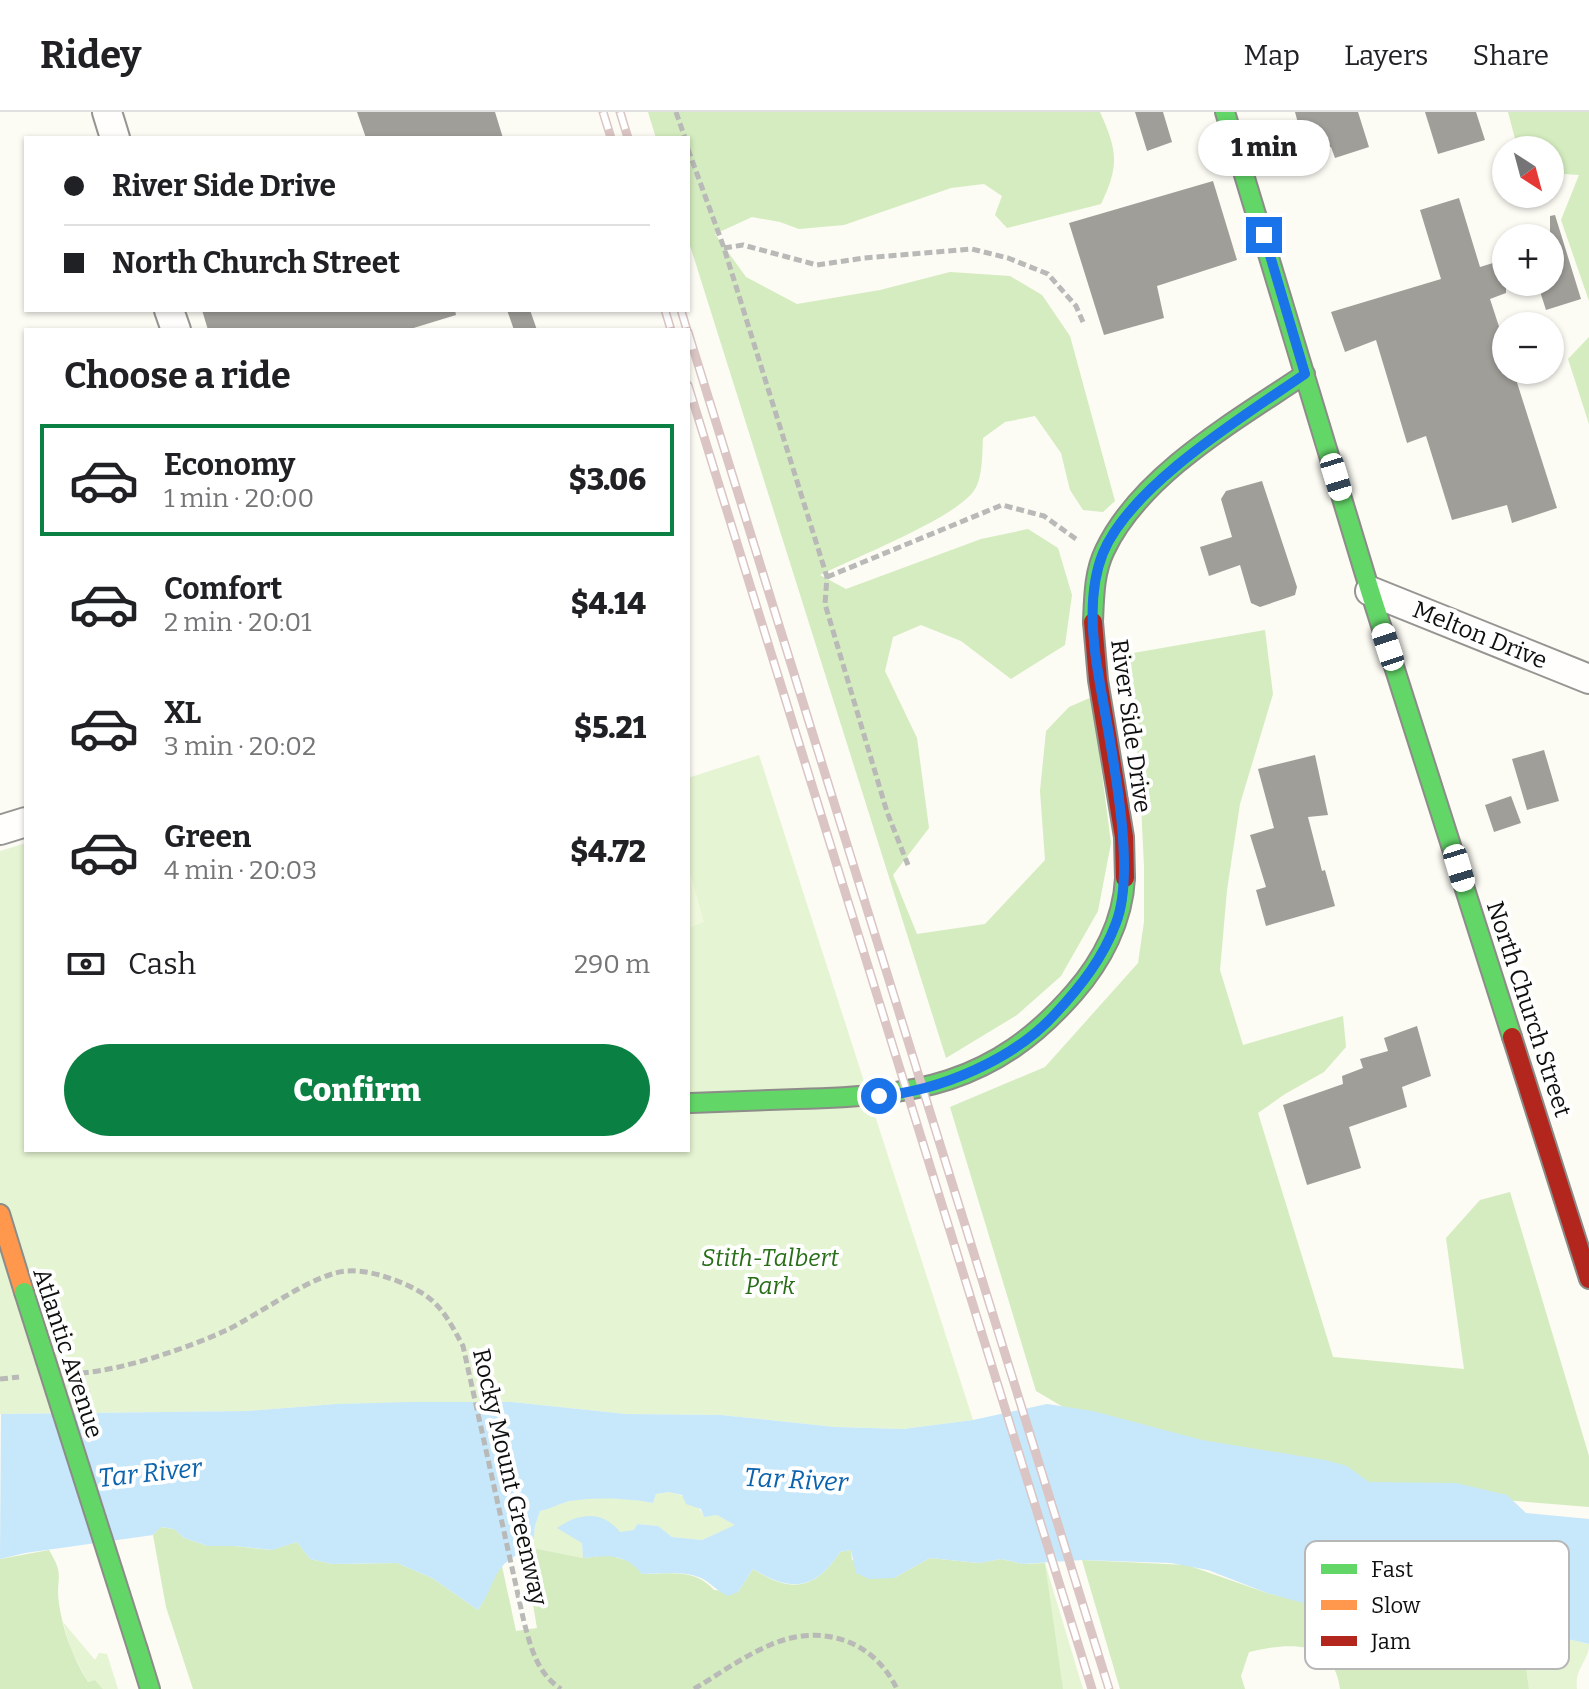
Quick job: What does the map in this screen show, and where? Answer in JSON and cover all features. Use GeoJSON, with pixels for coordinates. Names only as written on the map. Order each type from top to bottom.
{"type":"FeatureCollection","features":[{"type":"Feature","properties":{"kind":"main road","name":"North Church Street"},"geometry":{"type":"LineString","coordinates":[[1225,112],[1370,591],[1589,1279]]}},
{"type":"Feature","properties":{"kind":"main road","name":"River Side Drive"},"geometry":{"type":"LineString","coordinates":[[690,1103],[898,1094],[938,1086],[1018,1045],[1047,1024],[1077,990],[1099,960],[1117,921],[1125,886],[1122,833],[1094,652],[1093,601],[1103,554],[1128,510],[1201,446],[1305,374]]}},
{"type":"Feature","properties":{"kind":"main road","name":"Atlantic Avenue"},"geometry":{"type":"LineString","coordinates":[[0,1214],[150,1689]]}},
{"type":"Feature","properties":{"kind":"street"},"geometry":{"type":"LineString","coordinates":[[107,112],[114,136]]}},
{"type":"Feature","properties":{"kind":"street","name":"Melton Drive"},"geometry":{"type":"LineString","coordinates":[[1370,591],[1589,679]]}},
{"type":"Feature","properties":{"kind":"street"},"geometry":{"type":"LineString","coordinates":[[0,830],[24,823]]}},
{"type":"Feature","properties":{"kind":"path"},"geometry":{"type":"LineString","coordinates":[[676,112],[684,136]]}},
{"type":"Feature","properties":{"kind":"path"},"geometry":{"type":"LineString","coordinates":[[690,154],[724,248],[827,577],[825,604],[887,812],[908,865]]}},
{"type":"Feature","properties":{"kind":"path"},"geometry":{"type":"LineString","coordinates":[[724,248],[743,245],[817,265],[972,249],[1008,258],[1048,274],[1076,306],[1083,322]]}},
{"type":"Feature","properties":{"kind":"path"},"geometry":{"type":"LineString","coordinates":[[827,577],[1002,505],[1044,516],[1072,535],[1101,564]]}},
{"type":"Feature","properties":{"kind":"path","name":"Rocky Mount Greenway"},"geometry":{"type":"LineString","coordinates":[[79,1373],[110,1371],[186,1346],[226,1330],[308,1285],[345,1271],[380,1274],[413,1287],[444,1309],[463,1346],[524,1622],[535,1660],[561,1689]]}},
{"type":"Feature","properties":{"kind":"path"},"geometry":{"type":"LineString","coordinates":[[0,1379],[31,1376]]}},
{"type":"Feature","properties":{"kind":"path"},"geometry":{"type":"LineString","coordinates":[[694,1689],[770,1645],[804,1635],[832,1636],[859,1645],[877,1659],[897,1689]]}},
{"type":"Feature","properties":{"kind":"green space"},"geometry":{"type":"Polygon","coordinates":[[[648,112],[1100,112],[1110,137],[1114,168],[1101,204],[1007,228],[995,215],[1002,196],[984,184],[951,188],[844,225],[799,229],[752,217],[715,234],[746,277],[797,304],[880,290],[950,272],[1010,276],[1042,295],[1070,336],[1115,501],[1103,512],[1083,510],[1070,490],[1061,453],[1035,416],[1005,422],[983,438],[979,481],[962,503],[924,526],[820,575],[846,589],[981,539],[1028,529],[1058,548],[1072,595],[1065,645],[1011,679],[961,641],[921,625],[893,637],[885,671],[917,738],[929,828],[893,875],[917,934],[985,924],[1045,860],[1040,791],[1046,731],[1069,707],[1092,697],[1111,843],[1098,911],[1061,976],[1017,1015],[946,1058],[690,245],[690,136],[655,136],[648,112]]]}},
{"type":"Feature","properties":{"kind":"green space"},"geometry":{"type":"Polygon","coordinates":[[[1508,112],[1589,112],[1589,301],[1561,220],[1579,175],[1564,174],[1564,136],[1514,136],[1508,112]]]}},
{"type":"Feature","properties":{"kind":"green space"},"geometry":{"type":"Polygon","coordinates":[[[1589,337],[1589,424],[1568,359],[1589,337]]]}},
{"type":"Feature","properties":{"kind":"green space"},"geometry":{"type":"Polygon","coordinates":[[[1265,630],[1273,694],[1240,804],[1227,890],[1220,970],[1243,1045],[1343,1016],[1346,1047],[1324,1072],[1258,1113],[1333,1357],[1464,1369],[1446,1238],[1480,1200],[1510,1192],[1589,1456],[1589,1507],[1382,1490],[1107,1433],[1036,1391],[950,1107],[1045,1067],[1138,963],[1144,922],[1139,764],[1122,655],[1265,630]]]}},
{"type":"Feature","properties":{"kind":"green space","name":"Stith-Talbert Park"},"geometry":{"type":"Polygon","coordinates":[[[759,755],[973,1420],[903,1429],[835,1427],[721,1415],[626,1414],[512,1402],[336,1404],[248,1411],[0,1414],[0,851],[24,844],[24,1152],[690,1152],[690,777],[759,755]]]}},
{"type":"Feature","properties":{"kind":"green space"},"geometry":{"type":"Polygon","coordinates":[[[690,872],[704,922],[690,927],[690,872]]]}},
{"type":"Feature","properties":{"kind":"green space"},"geometry":{"type":"Polygon","coordinates":[[[669,1492],[690,1500],[704,1517],[717,1515],[736,1525],[702,1540],[672,1537],[657,1526],[637,1524],[634,1530],[582,1543],[583,1558],[533,1548],[540,1511],[590,1498],[653,1503],[656,1494],[669,1492]]]}},
{"type":"Feature","properties":{"kind":"green space"},"geometry":{"type":"Polygon","coordinates":[[[160,1527],[174,1529],[184,1538],[208,1546],[271,1550],[297,1542],[310,1559],[332,1564],[397,1563],[432,1578],[478,1610],[502,1566],[516,1631],[537,1628],[524,1552],[533,1548],[583,1558],[608,1555],[632,1562],[642,1574],[690,1575],[714,1590],[738,1592],[753,1569],[779,1582],[801,1584],[821,1574],[840,1552],[851,1550],[852,1560],[894,1578],[930,1558],[978,1563],[1001,1559],[1023,1564],[1045,1563],[1063,1689],[193,1689],[166,1607],[153,1535],[160,1527]]]}},
{"type":"Feature","properties":{"kind":"green space"},"geometry":{"type":"Polygon","coordinates":[[[49,1550],[59,1572],[59,1604],[69,1644],[88,1682],[95,1680],[103,1689],[0,1689],[0,1559],[49,1550]]]}},
{"type":"Feature","properties":{"kind":"green space"},"geometry":{"type":"Polygon","coordinates":[[[1082,1560],[1187,1565],[1305,1603],[1305,1648],[1278,1647],[1249,1652],[1241,1676],[1245,1689],[1120,1689],[1082,1560]]]}},
{"type":"Feature","properties":{"kind":"green space"},"geometry":{"type":"Polygon","coordinates":[[[1045,1563],[1083,1689],[1063,1689],[1060,1680],[1045,1563]]]}},
{"type":"Feature","properties":{"kind":"green space"},"geometry":{"type":"Polygon","coordinates":[[[63,1622],[95,1660],[99,1653],[107,1654],[118,1689],[103,1689],[95,1680],[88,1682],[71,1650],[63,1622]]]}},
{"type":"Feature","properties":{"kind":"green space"},"geometry":{"type":"Polygon","coordinates":[[[1569,1639],[1589,1644],[1577,1689],[1529,1689],[1526,1669],[1569,1669],[1569,1639]]]}},
{"type":"Feature","properties":{"kind":"green space"},"geometry":{"type":"Polygon","coordinates":[[[1334,1669],[1526,1669],[1529,1689],[1340,1689],[1334,1669]]]}},
{"type":"Feature","properties":{"kind":"water","name":"Tar River"},"geometry":{"type":"Polygon","coordinates":[[[512,1402],[626,1414],[721,1415],[835,1427],[903,1429],[973,1420],[1047,1404],[1093,1411],[1202,1440],[1325,1460],[1347,1466],[1369,1482],[1456,1483],[1507,1495],[1526,1513],[1589,1519],[1589,1644],[1569,1639],[1569,1541],[1305,1541],[1305,1604],[1267,1593],[1208,1570],[1171,1563],[1082,1560],[1023,1564],[1001,1559],[979,1563],[930,1558],[894,1578],[869,1579],[856,1573],[851,1550],[840,1552],[821,1574],[801,1584],[779,1582],[753,1569],[738,1592],[728,1596],[694,1576],[679,1573],[642,1574],[629,1562],[616,1557],[583,1558],[582,1543],[557,1528],[574,1519],[590,1516],[606,1520],[620,1532],[634,1530],[637,1524],[658,1526],[672,1537],[702,1540],[735,1525],[717,1515],[704,1517],[701,1509],[686,1504],[682,1495],[669,1492],[656,1494],[653,1503],[590,1499],[570,1501],[540,1511],[533,1548],[502,1566],[478,1610],[432,1578],[397,1563],[332,1564],[310,1559],[297,1542],[272,1550],[208,1546],[184,1538],[174,1529],[161,1527],[153,1535],[0,1559],[1,1414],[248,1411],[336,1404],[512,1402]]]}},
{"type":"Feature","properties":{"kind":"building"},"geometry":{"type":"Polygon","coordinates":[[[357,112],[495,112],[502,136],[365,136],[357,112]]]}},
{"type":"Feature","properties":{"kind":"building"},"geometry":{"type":"Polygon","coordinates":[[[1135,112],[1163,112],[1172,142],[1147,151],[1135,112]]]}},
{"type":"Feature","properties":{"kind":"building"},"geometry":{"type":"Polygon","coordinates":[[[1295,112],[1358,112],[1369,147],[1335,158],[1331,147],[1306,153],[1295,112]]]}},
{"type":"Feature","properties":{"kind":"building"},"geometry":{"type":"Polygon","coordinates":[[[1425,112],[1476,112],[1485,140],[1438,154],[1425,112]]]}},
{"type":"Feature","properties":{"kind":"building"},"geometry":{"type":"Polygon","coordinates":[[[1213,181],[1237,260],[1157,286],[1164,318],[1104,335],[1069,223],[1213,181]]]}},
{"type":"Feature","properties":{"kind":"building"},"geometry":{"type":"Polygon","coordinates":[[[1459,198],[1480,267],[1492,263],[1492,296],[1498,296],[1490,299],[1494,312],[1492,384],[1517,384],[1557,508],[1512,523],[1507,505],[1452,520],[1426,436],[1407,443],[1376,340],[1345,352],[1331,312],[1441,279],[1420,210],[1459,198]]]}},
{"type":"Feature","properties":{"kind":"building"},"geometry":{"type":"Polygon","coordinates":[[[1555,215],[1558,224],[1550,224],[1550,216],[1555,215]]]}},
{"type":"Feature","properties":{"kind":"building"},"geometry":{"type":"Polygon","coordinates":[[[1564,244],[1581,299],[1546,310],[1542,296],[1564,296],[1564,244]]]}},
{"type":"Feature","properties":{"kind":"building"},"geometry":{"type":"Polygon","coordinates":[[[203,312],[455,312],[456,315],[414,328],[207,328],[203,312]]]}},
{"type":"Feature","properties":{"kind":"building"},"geometry":{"type":"Polygon","coordinates":[[[508,312],[531,312],[536,328],[513,328],[508,312]]]}},
{"type":"Feature","properties":{"kind":"building"},"geometry":{"type":"Polygon","coordinates":[[[1262,481],[1297,587],[1295,595],[1260,607],[1251,603],[1240,565],[1209,576],[1200,547],[1232,537],[1221,499],[1226,491],[1262,481]]]}},
{"type":"Feature","properties":{"kind":"building"},"geometry":{"type":"Polygon","coordinates":[[[1544,750],[1559,801],[1527,810],[1512,759],[1544,750]]]}},
{"type":"Feature","properties":{"kind":"building"},"geometry":{"type":"Polygon","coordinates":[[[1315,755],[1328,815],[1308,817],[1335,906],[1266,926],[1256,890],[1266,887],[1250,835],[1274,828],[1258,769],[1315,755]]]}},
{"type":"Feature","properties":{"kind":"building"},"geometry":{"type":"Polygon","coordinates":[[[1511,796],[1521,823],[1494,832],[1485,805],[1511,796]]]}},
{"type":"Feature","properties":{"kind":"building"},"geometry":{"type":"Polygon","coordinates":[[[1417,1026],[1431,1076],[1402,1087],[1407,1107],[1349,1127],[1361,1168],[1307,1185],[1283,1105],[1343,1084],[1342,1076],[1363,1068],[1360,1059],[1388,1051],[1384,1038],[1417,1026]]]}},
{"type":"Feature","properties":{"kind":"railway"},"geometry":{"type":"LineString","coordinates":[[603,112],[610,136]]}},
{"type":"Feature","properties":{"kind":"railway"},"geometry":{"type":"LineString","coordinates":[[620,112],[627,136]]}},
{"type":"Feature","properties":{"kind":"railway"},"geometry":{"type":"LineString","coordinates":[[666,312],[670,328]]}},
{"type":"Feature","properties":{"kind":"railway"},"geometry":{"type":"LineString","coordinates":[[682,312],[686,328]]}},
{"type":"Feature","properties":{"kind":"railway"},"geometry":{"type":"LineString","coordinates":[[690,338],[1109,1689]]}},
{"type":"Feature","properties":{"kind":"railway"},"geometry":{"type":"LineString","coordinates":[[690,391],[1092,1689]]}},
{"type":"Feature","properties":{"kind":"traffic: fast"},"geometry":{"type":"LineString","coordinates":[[1225,112],[1370,591],[1512,1037]]}},
{"type":"Feature","properties":{"kind":"traffic: fast"},"geometry":{"type":"LineString","coordinates":[[1093,622],[1095,585],[1101,558],[1121,523],[1142,497],[1193,451],[1305,374]]}},
{"type":"Feature","properties":{"kind":"traffic: fast"},"geometry":{"type":"LineString","coordinates":[[690,1103],[879,1094],[915,1089],[982,1067],[1044,1024],[1084,981],[1102,954],[1115,925],[1125,878]]}},
{"type":"Feature","properties":{"kind":"traffic: fast"},"geometry":{"type":"LineString","coordinates":[[24,1292],[138,1650]]}},
{"type":"Feature","properties":{"kind":"traffic: fast"},"geometry":{"type":"LineString","coordinates":[[138,1650],[150,1689]]}},
{"type":"Feature","properties":{"kind":"traffic: slow"},"geometry":{"type":"LineString","coordinates":[[0,1214],[24,1292]]}},
{"type":"Feature","properties":{"kind":"traffic: jam"},"geometry":{"type":"LineString","coordinates":[[1093,622],[1098,680],[1124,837],[1125,878]]}},
{"type":"Feature","properties":{"kind":"traffic: jam"},"geometry":{"type":"LineString","coordinates":[[1512,1037],[1589,1279]]}},
{"type":"Feature","properties":{"kind":"route"},"geometry":{"type":"LineString","coordinates":[[879,1096],[938,1086],[1018,1045],[1047,1024],[1099,960],[1117,921],[1125,886],[1122,833],[1094,652],[1093,601],[1103,554],[1128,510],[1201,446],[1305,374],[1264,235]]}}]}
